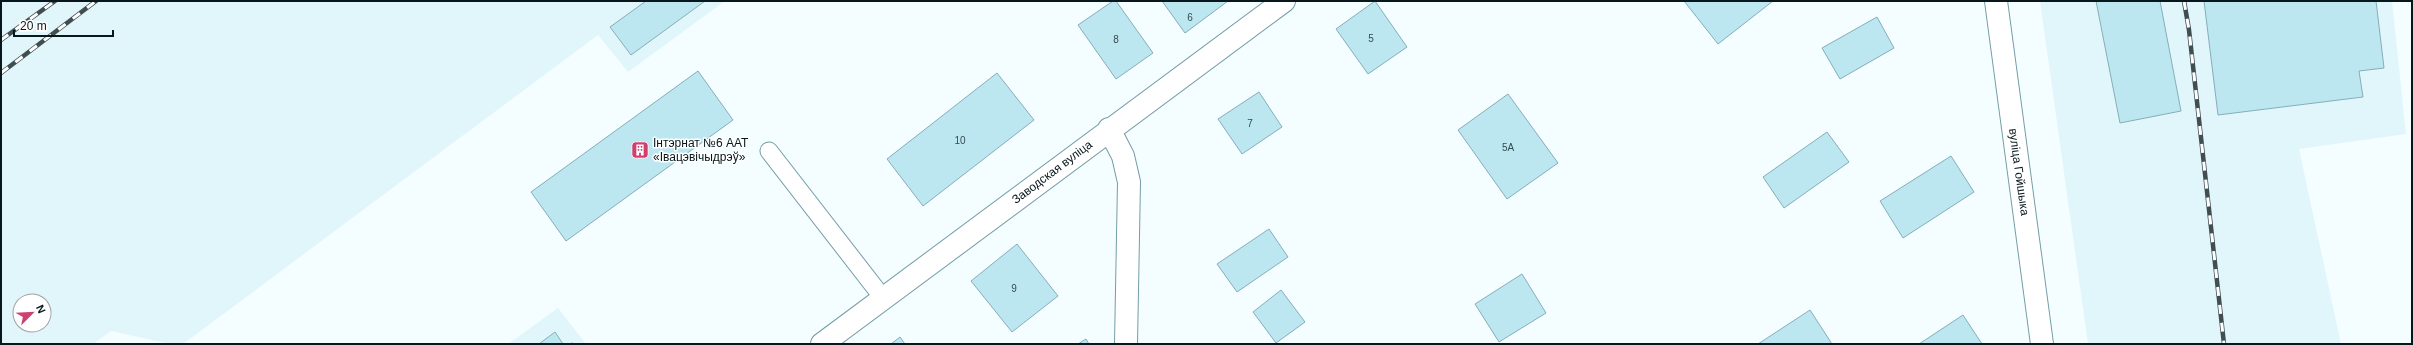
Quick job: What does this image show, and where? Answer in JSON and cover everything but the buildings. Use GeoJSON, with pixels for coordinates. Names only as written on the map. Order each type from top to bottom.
{"type":"FeatureCollection","features":[{"type":"Feature","properties":{"kind":"street","name":"Заводская вуліца"},"geometry":{"type":"LineString","coordinates":[[822,344],[1109,129],[1284,1]]}},
{"type":"Feature","properties":{"kind":"street","name":"вуліца Гойшыка"},"geometry":{"type":"LineString","coordinates":[[1996,1],[2042,344]]}},
{"type":"Feature","properties":{"kind":"street"},"geometry":{"type":"LineString","coordinates":[[1109,129],[1123,156],[1129,182],[1126,344]]}},
{"type":"Feature","properties":{"kind":"lane"},"geometry":{"type":"LineString","coordinates":[[769,151],[883,298]]}},
{"type":"Feature","properties":{"kind":"shaded area"},"geometry":{"type":"Polygon","coordinates":[[[1,1],[725,1],[628,72],[598,35],[183,344],[170,344],[111,331],[93,344],[1,344],[1,1]]]}},
{"type":"Feature","properties":{"kind":"shaded area"},"geometry":{"type":"Polygon","coordinates":[[[2040,1],[2392,1],[2406,134],[2299,149],[2341,344],[2088,344],[2040,1]]]}},
{"type":"Feature","properties":{"kind":"shaded area"},"geometry":{"type":"Polygon","coordinates":[[[558,308],[586,344],[508,344],[558,308]]]}},
{"type":"Feature","properties":{"kind":"railway"},"geometry":{"type":"LineString","coordinates":[[1,40],[55,1]]}},
{"type":"Feature","properties":{"kind":"railway"},"geometry":{"type":"LineString","coordinates":[[1,73],[96,1]]}},
{"type":"Feature","properties":{"kind":"railway"},"geometry":{"type":"LineString","coordinates":[[2184,1],[2189,30],[2224,344]]}},
{"type":"Feature","properties":{"kind":"place","name":"Інтэрнат №6 ААТ «Івацэвічыдрэў»"},"geometry":{"type":"Point","coordinates":[640,150]}}]}
